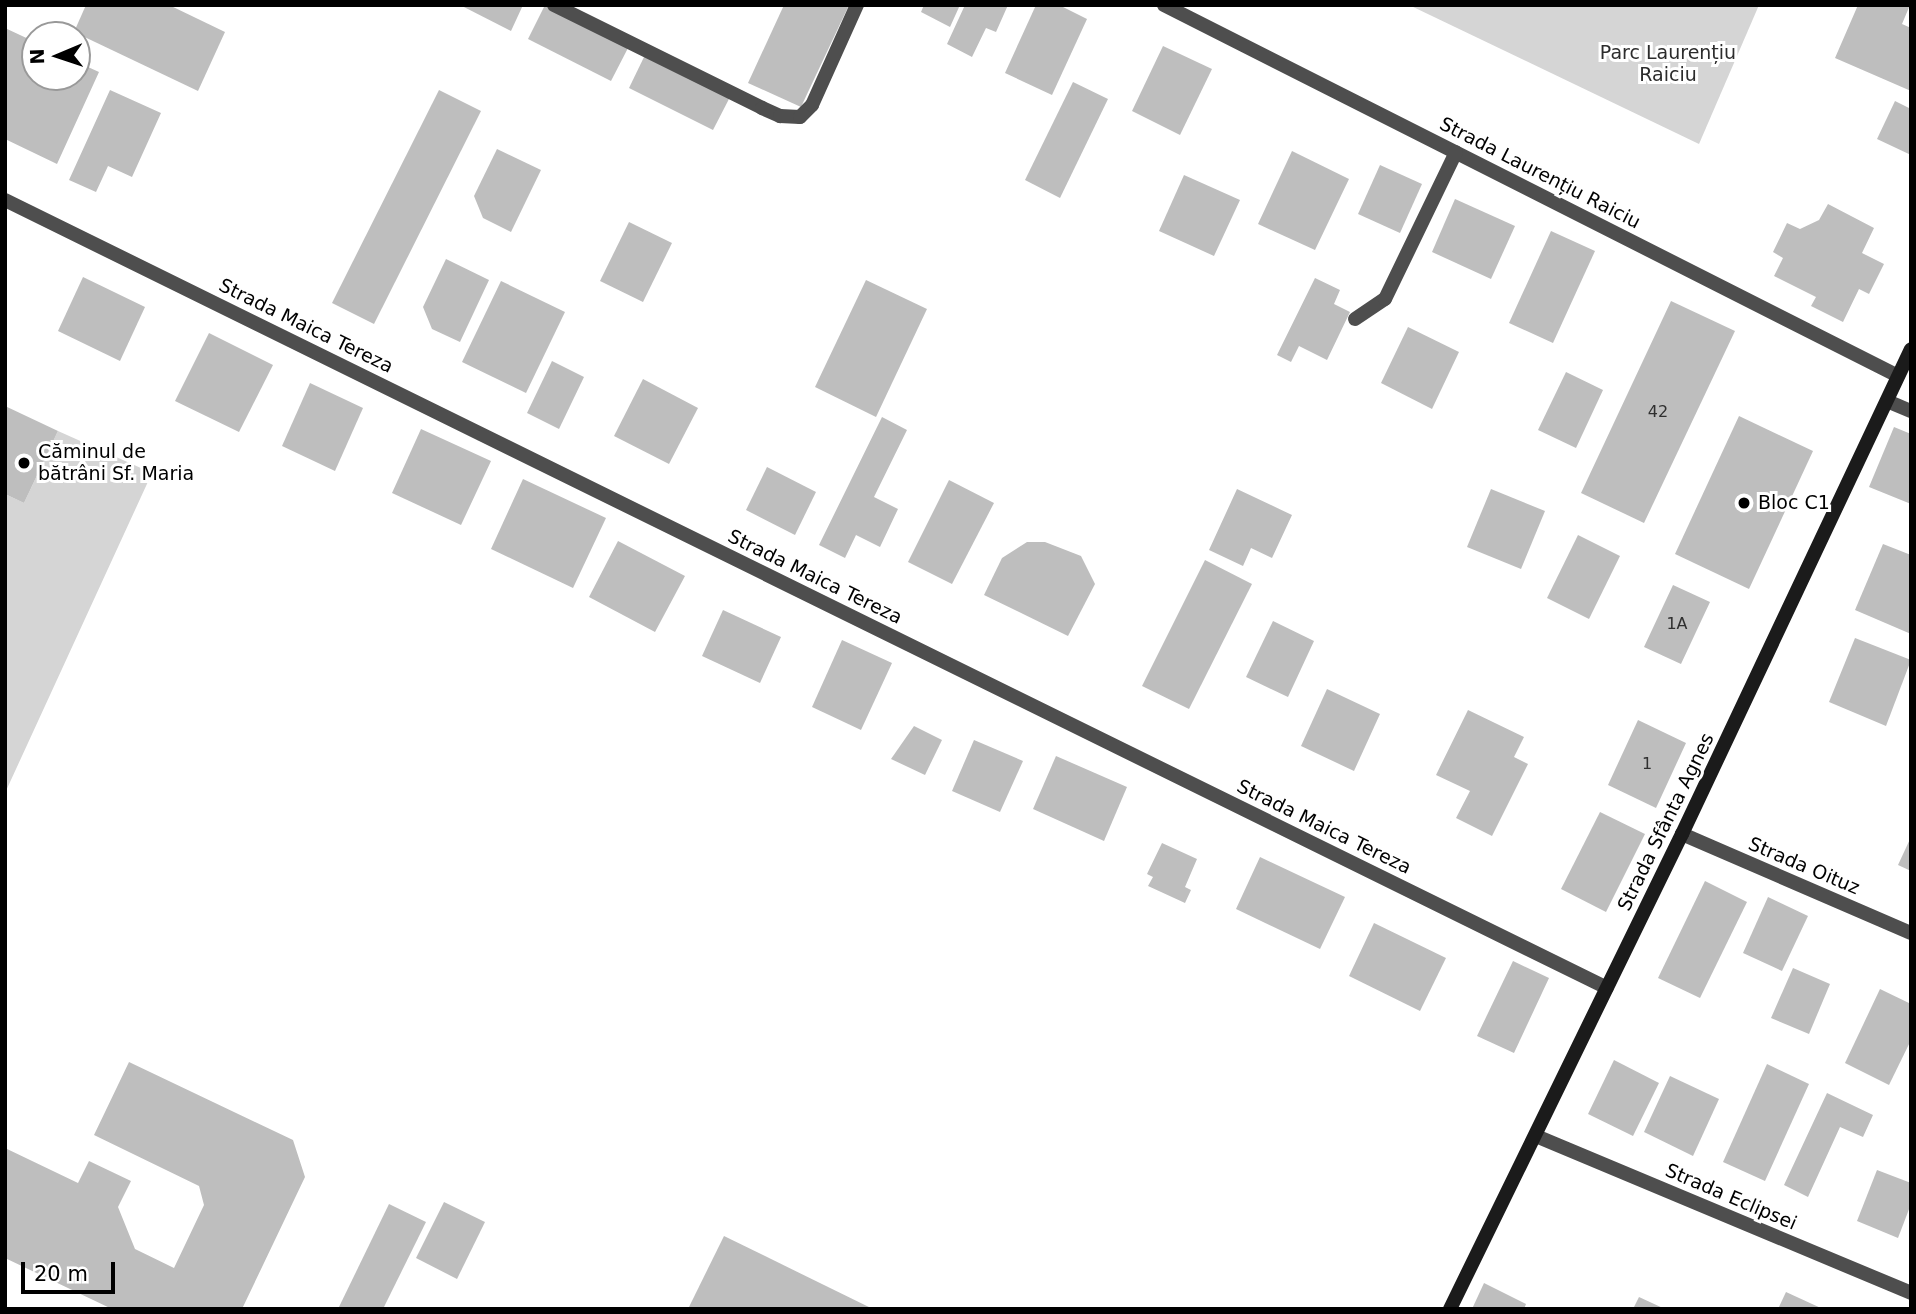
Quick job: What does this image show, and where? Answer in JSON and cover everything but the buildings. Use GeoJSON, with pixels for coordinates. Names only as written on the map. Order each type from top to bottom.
{"type":"FeatureCollection","features":[{"type":"Feature","properties":{"kind":"street"},"geometry":{"type":"LineString","coordinates":[[554,5],[762,108],[780,116],[800,117],[812,105],[857,5]]}},
{"type":"Feature","properties":{"kind":"street","name":"Strada Laurențiu Raiciu"},"geometry":{"type":"LineString","coordinates":[[1164,5],[1898,376]]}},
{"type":"Feature","properties":{"kind":"street"},"geometry":{"type":"LineString","coordinates":[[1355,319],[1385,299],[1456,152]]}},
{"type":"Feature","properties":{"kind":"street","name":"Strada Maica Tereza"},"geometry":{"type":"LineString","coordinates":[[5,200],[1607,988]]}},
{"type":"Feature","properties":{"kind":"street","name":"Strada Sfânta Agnes"},"geometry":{"type":"LineString","coordinates":[[1450,1309],[1682,834],[1911,349]]}},
{"type":"Feature","properties":{"kind":"street"},"geometry":{"type":"LineString","coordinates":[[1887,401],[1911,411]]}},
{"type":"Feature","properties":{"kind":"street","name":"Strada Oituz"},"geometry":{"type":"LineString","coordinates":[[1682,834],[1911,933]]}},
{"type":"Feature","properties":{"kind":"street","name":"Strada Eclipsei"},"geometry":{"type":"LineString","coordinates":[[1536,1136],[1911,1293]]}},
{"type":"Feature","properties":{"kind":"green space","name":"Parc Laurențiu Raiciu"},"geometry":{"type":"Polygon","coordinates":[[[1409,5],[1759,5],[1699,144],[1409,5]]]}},
{"type":"Feature","properties":{"kind":"green space"},"geometry":{"type":"Polygon","coordinates":[[[58,431],[152,473],[5,793],[5,494],[24,503],[58,431]]]}},
{"type":"Feature","properties":{"kind":"place","name":"Căminul de bătrâni Sf. Maria"},"geometry":{"type":"Point","coordinates":[24,463]}},
{"type":"Feature","properties":{"kind":"place","name":"Bloc C1"},"geometry":{"type":"Point","coordinates":[1744,503]}}]}
